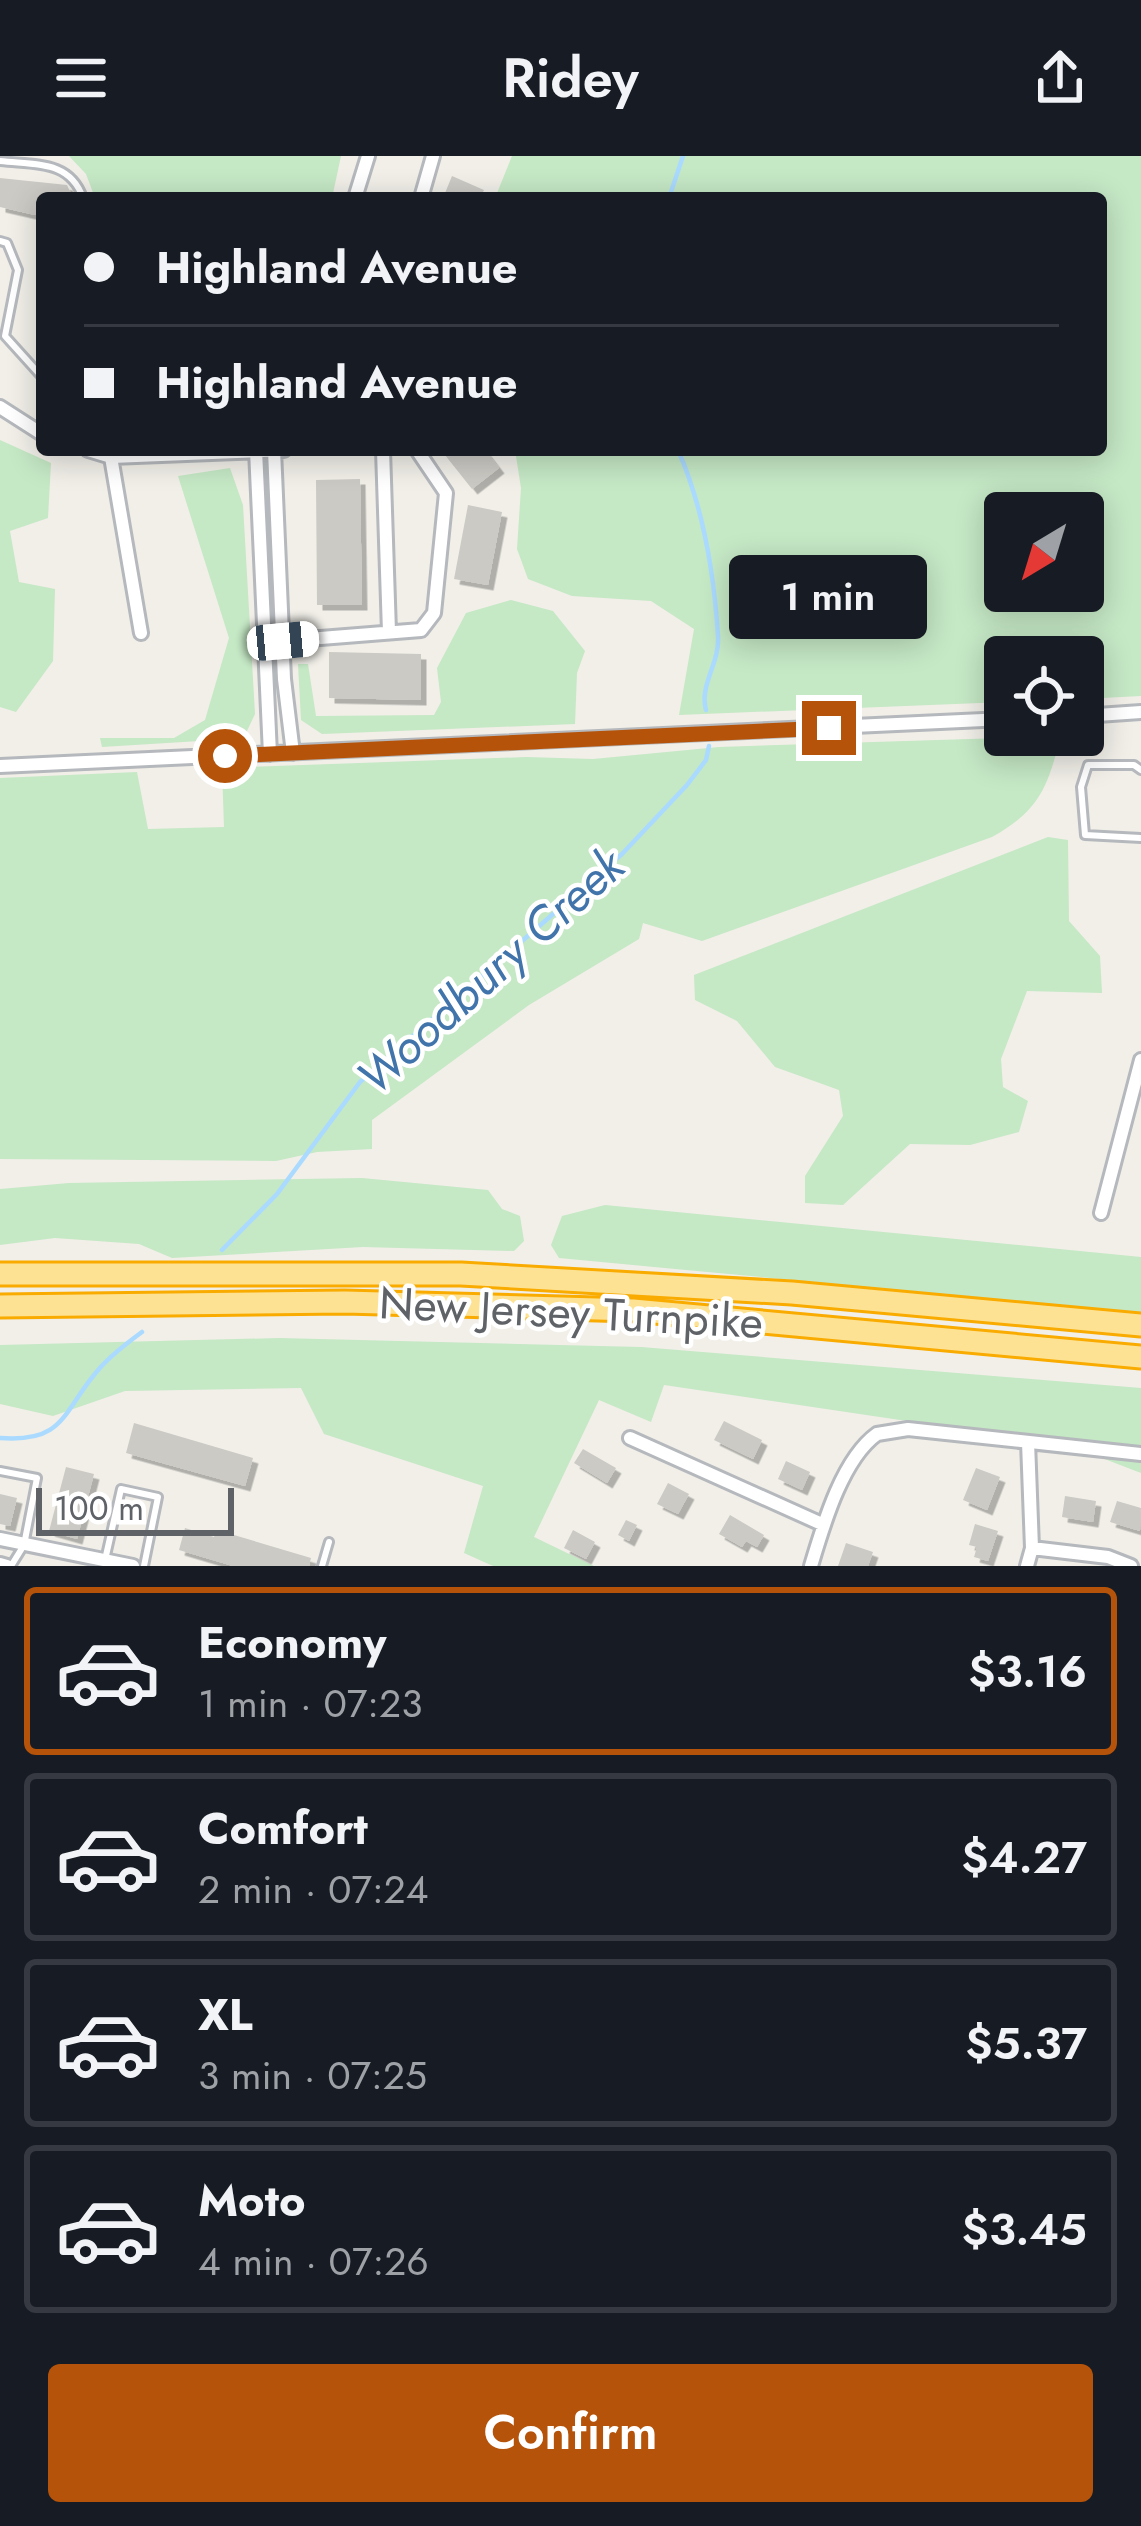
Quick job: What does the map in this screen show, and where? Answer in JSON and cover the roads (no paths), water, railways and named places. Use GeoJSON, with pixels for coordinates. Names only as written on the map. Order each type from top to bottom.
{"type":"FeatureCollection","features":[{"type":"Feature","properties":{"kind":"highway","name":"New Jersey Turnpike"},"geometry":{"type":"LineString","coordinates":[[0,1274],[461,1274],[792,1293],[1141,1325]]}},
{"type":"Feature","properties":{"kind":"highway","name":"New Jersey Turnpike"},"geometry":{"type":"LineString","coordinates":[[0,1306],[345,1302],[633,1310],[1141,1357]]}},
{"type":"Feature","properties":{"kind":"street"},"geometry":{"type":"LineString","coordinates":[[358,192],[368,156]]}},
{"type":"Feature","properties":{"kind":"street"},"geometry":{"type":"LineString","coordinates":[[423,192],[433,156]]}},
{"type":"Feature","properties":{"kind":"street"},"geometry":{"type":"LineString","coordinates":[[0,407],[36,430]]}},
{"type":"Feature","properties":{"kind":"street"},"geometry":{"type":"LineString","coordinates":[[108,456],[132,456]]}},
{"type":"Feature","properties":{"kind":"street"},"geometry":{"type":"LineString","coordinates":[[256,456],[270,754]]}},
{"type":"Feature","properties":{"kind":"street"},"geometry":{"type":"LineString","coordinates":[[274,456],[293,753]]}},
{"type":"Feature","properties":{"kind":"street"},"geometry":{"type":"LineString","coordinates":[[383,456],[389,632]]}},
{"type":"Feature","properties":{"kind":"street"},"geometry":{"type":"LineString","coordinates":[[283,641],[421,630],[434,613],[446,493],[421,456]]}},
{"type":"Feature","properties":{"kind":"street"},"geometry":{"type":"LineString","coordinates":[[111,457],[141,633]]}},
{"type":"Feature","properties":{"kind":"street"},"geometry":{"type":"LineString","coordinates":[[1104,715],[1141,712]]}},
{"type":"Feature","properties":{"kind":"street"},"geometry":{"type":"LineString","coordinates":[[0,766],[984,720]]}},
{"type":"Feature","properties":{"kind":"street"},"geometry":{"type":"LineString","coordinates":[[1101,1213],[1141,1060]]}},
{"type":"Feature","properties":{"kind":"street"},"geometry":{"type":"LineString","coordinates":[[812,1566],[824,1525],[865,1443],[877,1434],[908,1429],[1141,1454]]}},
{"type":"Feature","properties":{"kind":"street"},"geometry":{"type":"LineString","coordinates":[[629,1438],[824,1525]]}},
{"type":"Feature","properties":{"kind":"street"},"geometry":{"type":"LineString","coordinates":[[1027,1566],[1032,1548],[1028,1442]]}},
{"type":"Feature","properties":{"kind":"street"},"geometry":{"type":"LineString","coordinates":[[0,1539],[133,1566]]}},
{"type":"Feature","properties":{"kind":"street"},"geometry":{"type":"LineString","coordinates":[[1032,1548],[1108,1557],[1131,1566]]}},
{"type":"Feature","properties":{"kind":"lane"},"geometry":{"type":"LineString","coordinates":[[0,161],[66,170],[76,178],[81,192]]}},
{"type":"Feature","properties":{"kind":"lane"},"geometry":{"type":"LineString","coordinates":[[0,241],[7,243],[17,270],[5,336],[36,370]]}},
{"type":"Feature","properties":{"kind":"lane"},"geometry":{"type":"LineString","coordinates":[[1141,770],[1088,766],[1081,788],[1084,836],[1141,838]]}},
{"type":"Feature","properties":{"kind":"lane"},"geometry":{"type":"LineString","coordinates":[[0,1471],[37,1478],[24,1545],[6,1565]]}},
{"type":"Feature","properties":{"kind":"lane"},"geometry":{"type":"LineString","coordinates":[[104,1561],[121,1489],[158,1497],[144,1566]]}},
{"type":"Feature","properties":{"kind":"lane"},"geometry":{"type":"LineString","coordinates":[[322,1566],[328,1541]]}},
{"type":"Feature","properties":{"kind":"waterway","name":"Woodbury Creek"},"geometry":{"type":"LineString","coordinates":[[671,192],[683,156]]}},
{"type":"Feature","properties":{"kind":"waterway","name":"Woodbury Creek"},"geometry":{"type":"LineString","coordinates":[[680,456],[701,518],[714,589],[718,646],[705,692],[706,710]]}},
{"type":"Feature","properties":{"kind":"waterway","name":"Woodbury Creek"},"geometry":{"type":"LineString","coordinates":[[222,1250],[277,1194],[360,1082],[622,854],[687,785],[706,760],[709,746]]}},
{"type":"Feature","properties":{"kind":"waterway","name":"Woodbury Creek"},"geometry":{"type":"LineString","coordinates":[[0,1438],[22,1438],[51,1429],[104,1364],[142,1332]]}}]}
